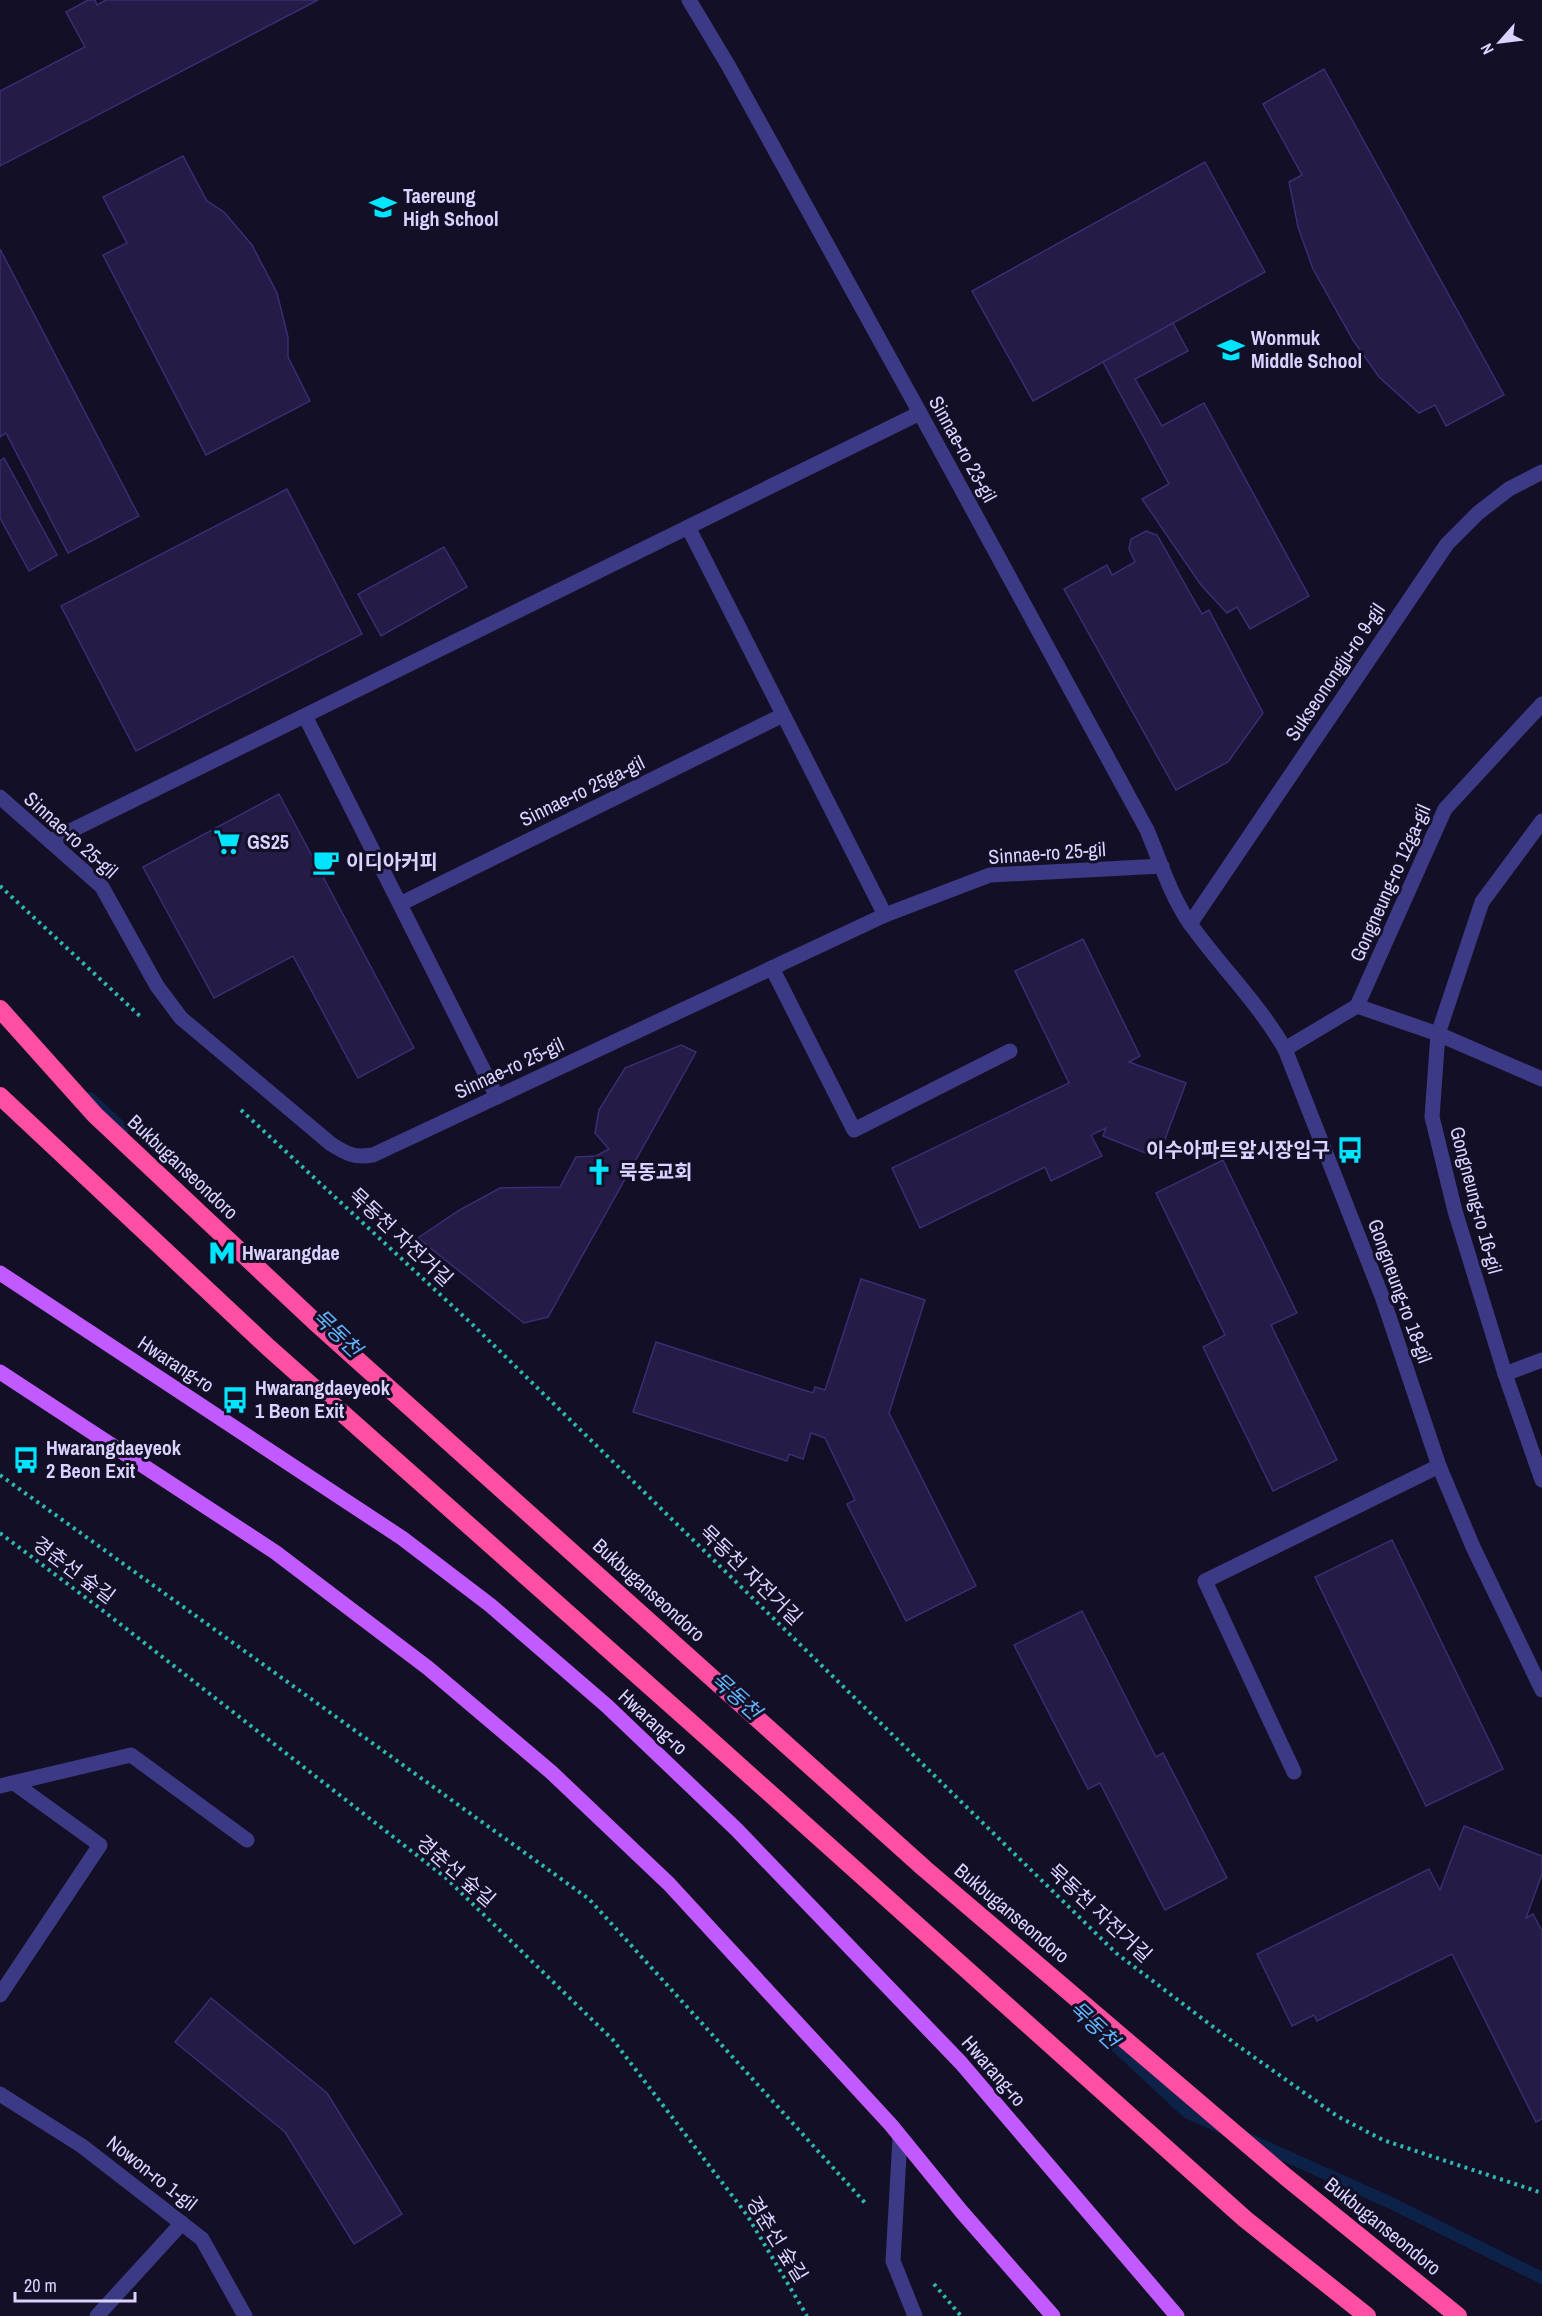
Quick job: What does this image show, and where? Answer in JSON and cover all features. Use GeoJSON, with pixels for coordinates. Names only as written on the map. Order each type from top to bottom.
{"type":"FeatureCollection","features":[{"type":"Feature","properties":{"kind":"highway","name":"Bukbuganseondoro"},"geometry":{"type":"LineString","coordinates":[[0,1009],[95,1115],[306,1313],[863,1813],[1286,2177],[1458,2316]]}},
{"type":"Feature","properties":{"kind":"highway"},"geometry":{"type":"LineString","coordinates":[[0,1096],[278,1356],[1245,2219],[1367,2316]]}},
{"type":"Feature","properties":{"kind":"main road","name":"Hwarang-ro"},"geometry":{"type":"LineString","coordinates":[[0,1273],[402,1538],[490,1605],[607,1706],[737,1830],[961,2063],[1177,2316]]}},
{"type":"Feature","properties":{"kind":"main road"},"geometry":{"type":"LineString","coordinates":[[0,1372],[275,1552],[428,1668],[533,1757],[669,1884],[900,2138],[1053,2316]]}},
{"type":"Feature","properties":{"kind":"street","name":"Sinnae-ro 23-gil"},"geometry":{"type":"LineString","coordinates":[[688,0],[728,65],[1147,830],[1190,924]]}},
{"type":"Feature","properties":{"kind":"street"},"geometry":{"type":"LineString","coordinates":[[51,841],[920,413]]}},
{"type":"Feature","properties":{"kind":"street","name":"Sukseonongju-ro 9-gil"},"geometry":{"type":"LineString","coordinates":[[1190,924],[1447,544],[1478,513],[1509,489],[1542,472]]}},
{"type":"Feature","properties":{"kind":"street"},"geometry":{"type":"LineString","coordinates":[[688,527],[885,915]]}},
{"type":"Feature","properties":{"kind":"street","name":"Gongneung-ro 12ga-gil"},"geometry":{"type":"LineString","coordinates":[[1357,1006],[1444,809],[1542,704]]}},
{"type":"Feature","properties":{"kind":"street","name":"Sinnae-ro 25ga-gil"},"geometry":{"type":"LineString","coordinates":[[400,904],[783,715]]}},
{"type":"Feature","properties":{"kind":"street"},"geometry":{"type":"LineString","coordinates":[[305,716],[497,1096]]}},
{"type":"Feature","properties":{"kind":"street","name":"Sinnae-ro 25-gil"},"geometry":{"type":"LineString","coordinates":[[0,797],[102,887],[157,986],[181,1018],[331,1144],[358,1157],[373,1155],[885,915],[990,875],[1162,866]]}},
{"type":"Feature","properties":{"kind":"street"},"geometry":{"type":"LineString","coordinates":[[1438,1034],[1482,902],[1542,821]]}},
{"type":"Feature","properties":{"kind":"street","name":"Gongneung-ro 18-gil"},"geometry":{"type":"LineString","coordinates":[[1190,924],[1269,1021],[1285,1049],[1383,1299],[1439,1466],[1473,1547],[1542,1690]]}},
{"type":"Feature","properties":{"kind":"street"},"geometry":{"type":"LineString","coordinates":[[772,968],[854,1130],[1010,1050]]}},
{"type":"Feature","properties":{"kind":"street"},"geometry":{"type":"LineString","coordinates":[[1285,1049],[1357,1006],[1438,1034],[1542,1079]]}},
{"type":"Feature","properties":{"kind":"street","name":"Gongneung-ro 16-gil"},"geometry":{"type":"LineString","coordinates":[[1438,1034],[1432,1117],[1437,1141],[1455,1211],[1505,1374],[1542,1480]]}},
{"type":"Feature","properties":{"kind":"street"},"geometry":{"type":"LineString","coordinates":[[1505,1374],[1542,1360]]}},
{"type":"Feature","properties":{"kind":"street"},"geometry":{"type":"LineString","coordinates":[[1294,1772],[1205,1581],[1439,1466]]}},
{"type":"Feature","properties":{"kind":"street"},"geometry":{"type":"LineString","coordinates":[[7,1785],[131,1755],[247,1840]]}},
{"type":"Feature","properties":{"kind":"street"},"geometry":{"type":"LineString","coordinates":[[0,1995],[100,1845],[7,1785]]}},
{"type":"Feature","properties":{"kind":"street","name":"Nowon-ro 1-gil"},"geometry":{"type":"LineString","coordinates":[[0,2094],[82,2146],[202,2239],[245,2316]]}},
{"type":"Feature","properties":{"kind":"street"},"geometry":{"type":"LineString","coordinates":[[900,2138],[893,2261],[915,2316]]}},
{"type":"Feature","properties":{"kind":"street"},"geometry":{"type":"LineString","coordinates":[[97,2316],[182,2223]]}},
{"type":"Feature","properties":{"kind":"path"},"geometry":{"type":"LineString","coordinates":[[0,886],[149,1024]]}},
{"type":"Feature","properties":{"kind":"path","name":"묵동천 자전거길"},"geometry":{"type":"LineString","coordinates":[[237,1105],[473,1325],[1116,1953],[1237,2045],[1344,2120],[1383,2140],[1542,2193]]}},
{"type":"Feature","properties":{"kind":"path"},"geometry":{"type":"LineString","coordinates":[[0,1475],[589,1899],[848,2184]]}},
{"type":"Feature","properties":{"kind":"path","name":"경춘선 숲길"},"geometry":{"type":"LineString","coordinates":[[0,1533],[446,1878],[613,2040],[747,2216],[807,2316]]}},
{"type":"Feature","properties":{"kind":"building"},"geometry":{"type":"Polygon","coordinates":[[[88,0],[95,0],[97,5],[106,0],[318,0],[0,166],[0,91],[85,47],[66,12],[88,0]]]}},
{"type":"Feature","properties":{"kind":"building"},"geometry":{"type":"Polygon","coordinates":[[[1324,69],[1504,395],[1446,426],[1435,405],[1419,413],[1379,377],[1353,340],[1313,269],[1298,227],[1289,182],[1302,175],[1263,104],[1324,69]]]}},
{"type":"Feature","properties":{"kind":"building"},"geometry":{"type":"Polygon","coordinates":[[[183,156],[207,201],[224,212],[252,245],[277,293],[288,337],[288,357],[310,401],[206,455],[103,255],[127,243],[103,197],[183,156]]]}},
{"type":"Feature","properties":{"kind":"building"},"geometry":{"type":"Polygon","coordinates":[[[1205,162],[1265,272],[1033,401],[972,291],[1205,162]]]}},
{"type":"Feature","properties":{"kind":"building"},"geometry":{"type":"Polygon","coordinates":[[[0,249],[139,516],[68,553],[6,433],[0,437],[0,249]]]}},
{"type":"Feature","properties":{"kind":"building"},"geometry":{"type":"Polygon","coordinates":[[[1173,323],[1188,351],[1135,379],[1162,426],[1204,403],[1309,596],[1250,629],[1237,607],[1227,613],[1201,585],[1142,499],[1169,484],[1103,362],[1173,323]]]}},
{"type":"Feature","properties":{"kind":"building"},"geometry":{"type":"Polygon","coordinates":[[[4,458],[57,555],[29,571],[0,518],[0,461],[4,458]]]}},
{"type":"Feature","properties":{"kind":"building"},"geometry":{"type":"Polygon","coordinates":[[[287,489],[362,634],[136,751],[61,606],[287,489]]]}},
{"type":"Feature","properties":{"kind":"building"},"geometry":{"type":"Polygon","coordinates":[[[1146,531],[1157,535],[1202,614],[1209,610],[1263,713],[1228,762],[1176,790],[1064,589],[1107,565],[1112,575],[1135,562],[1129,549],[1131,539],[1146,531]]]}},
{"type":"Feature","properties":{"kind":"building"},"geometry":{"type":"Polygon","coordinates":[[[444,547],[467,587],[381,636],[358,594],[444,547]]]}},
{"type":"Feature","properties":{"kind":"building"},"geometry":{"type":"Polygon","coordinates":[[[279,794],[414,1048],[358,1078],[293,956],[214,998],[143,867],[279,794]]]}},
{"type":"Feature","properties":{"kind":"building"},"geometry":{"type":"Polygon","coordinates":[[[1083,939],[1140,1056],[1129,1062],[1186,1083],[1158,1158],[1103,1136],[1106,1128],[1091,1135],[1102,1156],[1051,1181],[1045,1167],[920,1228],[892,1168],[1069,1083],[1015,971],[1083,939]]]}},
{"type":"Feature","properties":{"kind":"building","name":"묵동교회"},"geometry":{"type":"Polygon","coordinates":[[[681,1045],[696,1052],[548,1317],[524,1323],[418,1238],[458,1211],[500,1188],[560,1187],[576,1157],[596,1156],[609,1149],[595,1133],[599,1110],[625,1068],[681,1045]]]}},
{"type":"Feature","properties":{"kind":"building"},"geometry":{"type":"Polygon","coordinates":[[[1223,1160],[1297,1313],[1271,1325],[1337,1460],[1273,1491],[1203,1347],[1225,1335],[1156,1193],[1223,1160]]]}},
{"type":"Feature","properties":{"kind":"building"},"geometry":{"type":"Polygon","coordinates":[[[861,1279],[925,1300],[889,1413],[976,1586],[906,1621],[847,1504],[855,1500],[825,1438],[811,1433],[803,1459],[789,1454],[787,1461],[633,1412],[656,1342],[813,1393],[815,1387],[825,1390],[861,1279]]]}},
{"type":"Feature","properties":{"kind":"building"},"geometry":{"type":"Polygon","coordinates":[[[1392,1540],[1503,1769],[1426,1806],[1315,1577],[1392,1540]]]}},
{"type":"Feature","properties":{"kind":"building"},"geometry":{"type":"Polygon","coordinates":[[[1082,1611],[1156,1757],[1163,1753],[1227,1878],[1165,1910],[1100,1783],[1088,1789],[1014,1645],[1082,1611]]]}},
{"type":"Feature","properties":{"kind":"building"},"geometry":{"type":"Polygon","coordinates":[[[1464,1826],[1542,1856],[1542,1874],[1526,1918],[1533,1914],[1542,1931],[1542,2119],[1536,2122],[1452,1954],[1317,2021],[1314,2015],[1292,2026],[1257,1954],[1429,1869],[1440,1890],[1464,1826]]]}},
{"type":"Feature","properties":{"kind":"building"},"geometry":{"type":"Polygon","coordinates":[[[211,1998],[327,2093],[402,2214],[354,2244],[285,2132],[175,2042],[211,1998]]]}},
{"type":"Feature","properties":{"kind":"waterway","name":"묵동천"},"geometry":{"type":"LineString","coordinates":[[90,1098],[123,1129]]}},
{"type":"Feature","properties":{"kind":"waterway","name":"묵동천"},"geometry":{"type":"LineString","coordinates":[[1077,2010],[1188,2113],[1220,2127]]}},
{"type":"Feature","properties":{"kind":"waterway","name":"묵동천"},"geometry":{"type":"LineString","coordinates":[[1250,2140],[1391,2203],[1542,2278]]}},
{"type":"Feature","properties":{"kind":"place","name":"Taereung High School"},"geometry":{"type":"Point","coordinates":[383,207]}},
{"type":"Feature","properties":{"kind":"place","name":"Wonmuk Middle School"},"geometry":{"type":"Point","coordinates":[1231,350]}},
{"type":"Feature","properties":{"kind":"place","name":"GS25"},"geometry":{"type":"Point","coordinates":[227,842]}},
{"type":"Feature","properties":{"kind":"place","name":"이디아커피"},"geometry":{"type":"Point","coordinates":[326,862]}},
{"type":"Feature","properties":{"kind":"place","name":"이수아파트앞시장입구"},"geometry":{"type":"Point","coordinates":[1350,1150]}},
{"type":"Feature","properties":{"kind":"place","name":"묵동교회"},"geometry":{"type":"Point","coordinates":[599,1172]}},
{"type":"Feature","properties":{"kind":"place","name":"Hwarangdae"},"geometry":{"type":"Point","coordinates":[222,1253]}},
{"type":"Feature","properties":{"kind":"place","name":"Hwarangdaeyeok 1 Beon Exit"},"geometry":{"type":"Point","coordinates":[235,1400]}},
{"type":"Feature","properties":{"kind":"place","name":"Hwarangdaeyeok 2 Beon Exit"},"geometry":{"type":"Point","coordinates":[26,1460]}}]}
